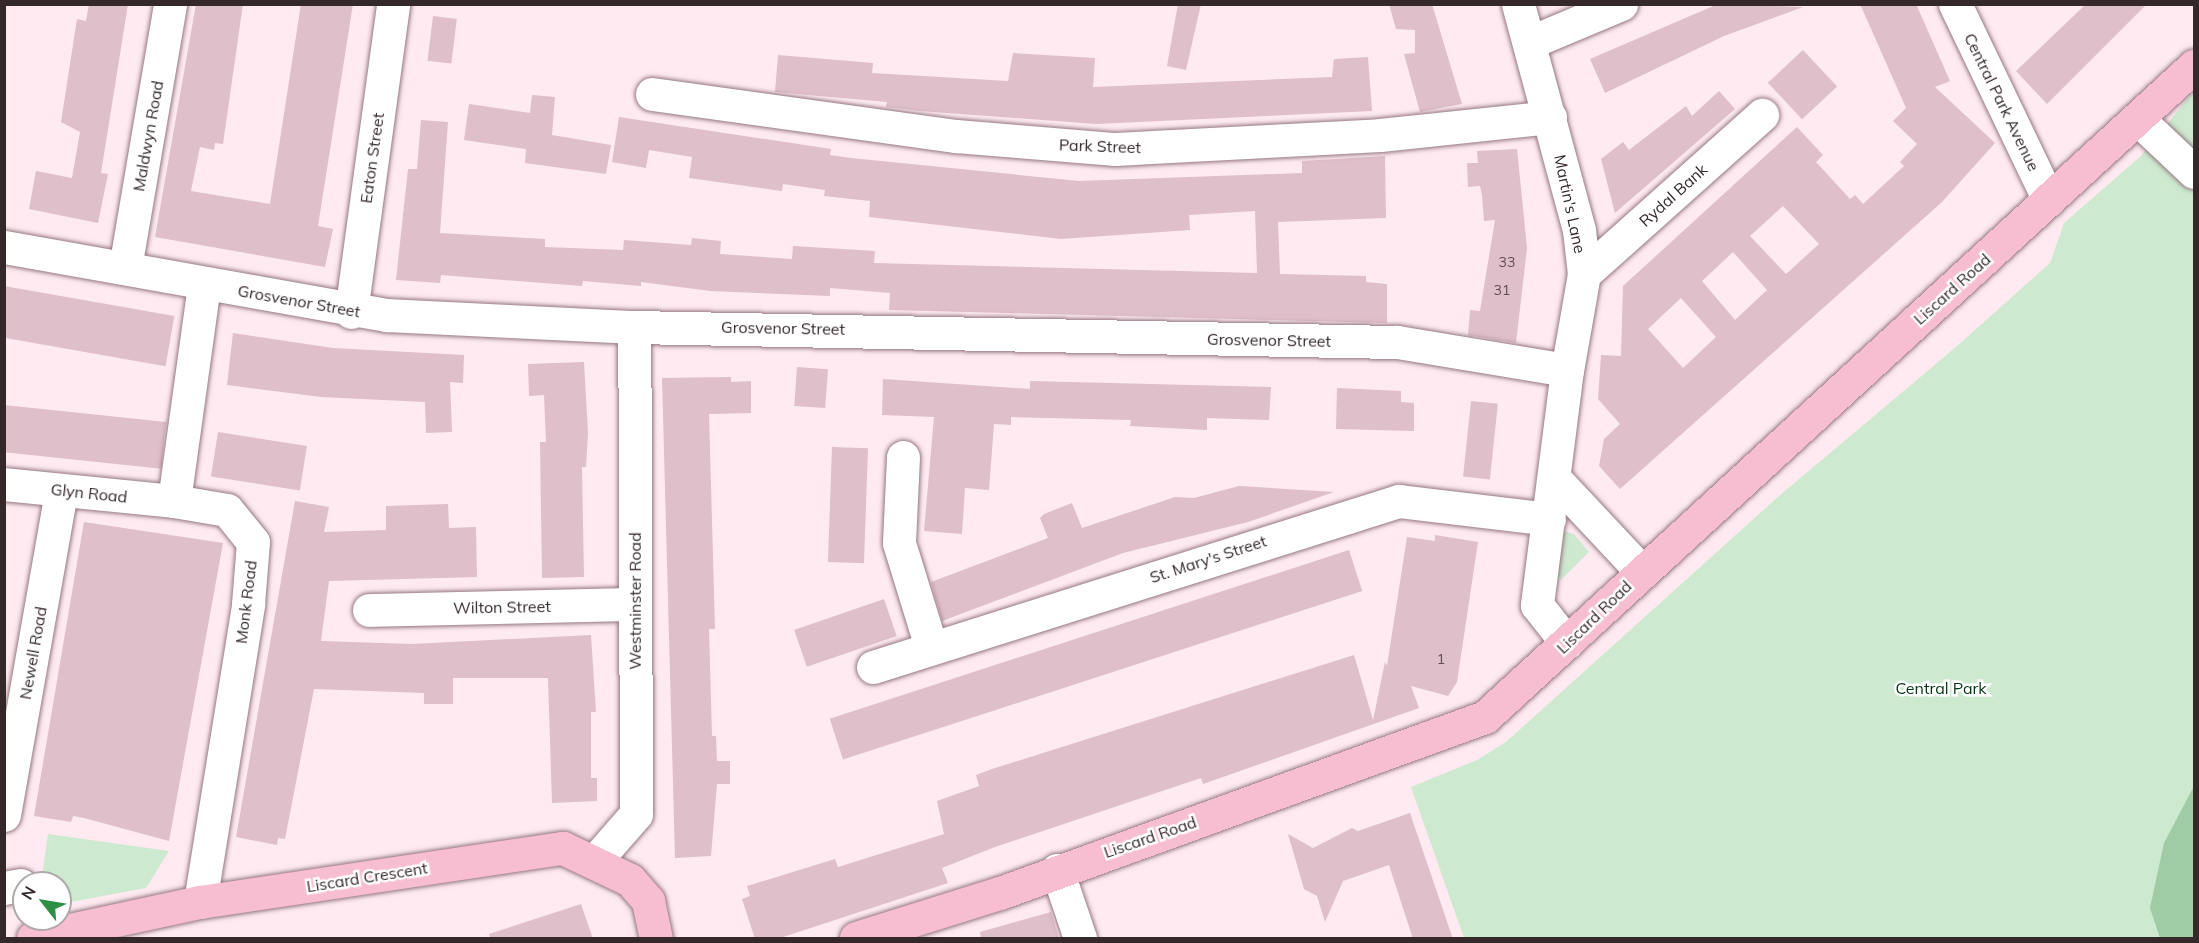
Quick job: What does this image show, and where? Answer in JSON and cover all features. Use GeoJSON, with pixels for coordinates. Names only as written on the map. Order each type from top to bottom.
{"type":"FeatureCollection","features":[{"type":"Feature","properties":{"kind":"main road","name":"Liscard Road"},"geometry":{"type":"LineString","coordinates":[[856,939],[1459,729],[1485,717],[2194,66]]}},
{"type":"Feature","properties":{"kind":"main road","name":"Liscard Crescent"},"geometry":{"type":"LineString","coordinates":[[33,939],[200,902],[564,848],[596,861],[630,880],[662,932]]}},
{"type":"Feature","properties":{"kind":"street","name":"Maldwyn Road"},"geometry":{"type":"LineString","coordinates":[[125,268],[170,4]]}},
{"type":"Feature","properties":{"kind":"street","name":"Eaton Street"},"geometry":{"type":"LineString","coordinates":[[351,312],[393,4]]}},
{"type":"Feature","properties":{"kind":"street","name":"Martin's Lane"},"geometry":{"type":"LineString","coordinates":[[1518,4],[1531,42],[1579,230],[1584,274],[1566,370],[1555,479],[1537,605],[1567,643]]}},
{"type":"Feature","properties":{"kind":"street"},"geometry":{"type":"LineString","coordinates":[[1531,42],[1621,4]]}},
{"type":"Feature","properties":{"kind":"street","name":"Central Park Avenue"},"geometry":{"type":"LineString","coordinates":[[1955,4],[2049,200]]}},
{"type":"Feature","properties":{"kind":"street","name":"Park Street"},"geometry":{"type":"LineString","coordinates":[[652,94],[956,136],[1115,149],[1380,135],[1550,117]]}},
{"type":"Feature","properties":{"kind":"street","name":"Rydal Bank"},"geometry":{"type":"LineString","coordinates":[[1584,274],[1762,115]]}},
{"type":"Feature","properties":{"kind":"street"},"geometry":{"type":"LineString","coordinates":[[2138,119],[2194,172]]}},
{"type":"Feature","properties":{"kind":"street","name":"Grosvenor Street"},"geometry":{"type":"LineString","coordinates":[[4,247],[351,312],[634,327],[1397,342],[1566,370]]}},
{"type":"Feature","properties":{"kind":"street"},"geometry":{"type":"LineString","coordinates":[[174,501],[204,284]]}},
{"type":"Feature","properties":{"kind":"street","name":"Westminster Road"},"geometry":{"type":"LineString","coordinates":[[596,861],[636,814],[634,327]]}},
{"type":"Feature","properties":{"kind":"street"},"geometry":{"type":"LineString","coordinates":[[903,457],[899,543],[931,647]]}},
{"type":"Feature","properties":{"kind":"street"},"geometry":{"type":"LineString","coordinates":[[1555,479],[1641,572]]}},
{"type":"Feature","properties":{"kind":"street","name":"Glyn Road"},"geometry":{"type":"LineString","coordinates":[[4,484],[174,501]]}},
{"type":"Feature","properties":{"kind":"street","name":"Newell Road"},"geometry":{"type":"LineString","coordinates":[[4,815],[61,491]]}},
{"type":"Feature","properties":{"kind":"street","name":"Monk Road"},"geometry":{"type":"LineString","coordinates":[[174,501],[227,510],[253,542],[248,604],[200,902]]}},
{"type":"Feature","properties":{"kind":"street","name":"St. Mary's Street"},"geometry":{"type":"LineString","coordinates":[[873,667],[1399,501],[1549,519]]}},
{"type":"Feature","properties":{"kind":"street","name":"Wilton Street"},"geometry":{"type":"LineString","coordinates":[[369,610],[634,604]]}},
{"type":"Feature","properties":{"kind":"street"},"geometry":{"type":"LineString","coordinates":[[1057,870],[1080,939]]}},
{"type":"Feature","properties":{"kind":"green space","name":"Central Park"},"geometry":{"type":"Polygon","coordinates":[[[2194,91],[2194,938],[1464,938],[1411,787],[1477,760],[1506,742],[1779,496],[1956,347],[2050,263],[2064,223],[2141,156],[2194,91]]]}},
{"type":"Feature","properties":{"kind":"green space"},"geometry":{"type":"Polygon","coordinates":[[[1563,531],[1574,534],[1589,552],[1561,580],[1550,561],[1551,545],[1563,531]]]}},
{"type":"Feature","properties":{"kind":"green space"},"geometry":{"type":"Polygon","coordinates":[[[2194,786],[2194,938],[2160,938],[2150,908],[2164,843],[2194,786]]]}},
{"type":"Feature","properties":{"kind":"green space"},"geometry":{"type":"Polygon","coordinates":[[[48,834],[169,851],[146,888],[72,902],[72,871],[43,871],[48,834]]]}},
{"type":"Feature","properties":{"kind":"building"},"geometry":{"type":"Polygon","coordinates":[[[89,4],[128,4],[101,173],[108,174],[98,223],[29,209],[36,171],[72,178],[80,132],[61,122],[77,19],[86,21],[89,4]]]}},
{"type":"Feature","properties":{"kind":"building"},"geometry":{"type":"Polygon","coordinates":[[[196,4],[243,4],[223,144],[215,143],[214,150],[200,147],[191,191],[270,204],[301,4],[353,4],[318,226],[333,229],[325,267],[155,237],[196,4]]]}},
{"type":"Feature","properties":{"kind":"building"},"geometry":{"type":"Polygon","coordinates":[[[1178,4],[1201,4],[1186,70],[1167,66],[1178,4]]]}},
{"type":"Feature","properties":{"kind":"building"},"geometry":{"type":"Polygon","coordinates":[[[1389,4],[1432,4],[1462,104],[1420,112],[1404,54],[1415,53],[1415,30],[1396,29],[1389,4]]]}},
{"type":"Feature","properties":{"kind":"building"},"geometry":{"type":"Polygon","coordinates":[[[1718,4],[1803,7],[1724,36],[1605,93],[1590,59],[1718,4]]]}},
{"type":"Feature","properties":{"kind":"building"},"geometry":{"type":"Polygon","coordinates":[[[1860,4],[1916,4],[1950,81],[1935,87],[1995,143],[1942,202],[1620,489],[1599,466],[1604,439],[1620,424],[1598,399],[1601,355],[1621,356],[1623,286],[1797,127],[1823,155],[1816,162],[1850,199],[1855,195],[1863,204],[1904,166],[1900,162],[1917,144],[1893,121],[1906,108],[1860,4]],[[1783,206],[1750,236],[1786,274],[1819,244],[1783,206]],[[1733,252],[1702,281],[1735,320],[1767,290],[1733,252]],[[1681,298],[1648,329],[1683,368],[1716,337],[1681,298]]]}},
{"type":"Feature","properties":{"kind":"building"},"geometry":{"type":"Polygon","coordinates":[[[2086,4],[2147,4],[2047,104],[2016,71],[2086,4]]]}},
{"type":"Feature","properties":{"kind":"building"},"geometry":{"type":"Polygon","coordinates":[[[433,16],[457,19],[451,64],[428,61],[433,16]]]}},
{"type":"Feature","properties":{"kind":"building"},"geometry":{"type":"Polygon","coordinates":[[[1803,50],[1837,87],[1802,119],[1768,83],[1803,50]]]}},
{"type":"Feature","properties":{"kind":"building"},"geometry":{"type":"Polygon","coordinates":[[[1013,53],[1095,58],[1093,87],[1332,77],[1334,59],[1368,57],[1372,111],[1096,124],[920,111],[886,107],[887,102],[775,92],[778,55],[873,63],[872,73],[1008,81],[1013,53]]]}},
{"type":"Feature","properties":{"kind":"building"},"geometry":{"type":"Polygon","coordinates":[[[1719,91],[1735,109],[1615,213],[1601,159],[1623,142],[1629,150],[1686,106],[1692,116],[1719,91]]]}},
{"type":"Feature","properties":{"kind":"building"},"geometry":{"type":"Polygon","coordinates":[[[532,95],[555,97],[552,135],[611,145],[606,174],[525,163],[526,149],[464,140],[469,104],[530,113],[532,95]]]}},
{"type":"Feature","properties":{"kind":"building"},"geometry":{"type":"Polygon","coordinates":[[[619,117],[831,149],[830,155],[851,158],[1079,181],[1302,173],[1302,161],[1385,156],[1386,218],[1278,222],[1280,274],[1366,276],[1366,282],[1387,284],[1387,323],[889,310],[890,293],[830,288],[830,296],[710,291],[641,282],[641,286],[583,281],[582,286],[441,275],[440,283],[396,280],[408,169],[417,169],[421,120],[448,122],[440,233],[545,239],[545,247],[623,250],[624,240],[691,245],[692,238],[721,241],[720,254],[792,259],[793,246],[875,251],[874,263],[1257,273],[1255,211],[1189,215],[1190,230],[1061,239],[869,217],[870,201],[824,196],[825,190],[783,184],[782,191],[689,178],[692,157],[649,150],[646,168],[612,162],[619,117]]]}},
{"type":"Feature","properties":{"kind":"building"},"geometry":{"type":"Polygon","coordinates":[[[1517,149],[1527,248],[1516,343],[1468,335],[1470,310],[1480,311],[1495,220],[1484,221],[1480,186],[1468,187],[1467,163],[1478,163],[1477,151],[1517,149]]]}},
{"type":"Feature","properties":{"kind":"building"},"geometry":{"type":"Polygon","coordinates":[[[4,286],[174,316],[166,366],[4,338],[4,286]]]}},
{"type":"Feature","properties":{"kind":"building"},"geometry":{"type":"Polygon","coordinates":[[[233,333],[333,348],[464,355],[463,383],[450,382],[452,432],[426,433],[425,402],[321,397],[227,385],[233,333]]]}},
{"type":"Feature","properties":{"kind":"building"},"geometry":{"type":"Polygon","coordinates":[[[584,362],[588,433],[586,467],[582,467],[584,577],[542,578],[540,442],[546,442],[544,395],[529,396],[528,364],[584,362]]]}},
{"type":"Feature","properties":{"kind":"building"},"geometry":{"type":"Polygon","coordinates":[[[797,367],[828,369],[825,408],[794,406],[797,367]]]}},
{"type":"Feature","properties":{"kind":"building"},"geometry":{"type":"Polygon","coordinates":[[[731,377],[731,382],[751,381],[751,413],[709,414],[715,629],[709,629],[712,736],[716,736],[717,761],[730,761],[730,784],[717,784],[711,856],[675,858],[662,378],[731,377]]]}},
{"type":"Feature","properties":{"kind":"building"},"geometry":{"type":"Polygon","coordinates":[[[883,379],[1030,389],[1030,381],[1271,387],[1269,420],[1207,418],[1207,430],[1130,426],[1131,420],[1011,417],[1011,425],[994,424],[989,490],[965,488],[962,534],[924,531],[934,417],[882,415],[883,379]]]}},
{"type":"Feature","properties":{"kind":"building"},"geometry":{"type":"Polygon","coordinates":[[[1337,388],[1401,391],[1401,402],[1414,403],[1414,431],[1336,429],[1337,388]]]}},
{"type":"Feature","properties":{"kind":"building"},"geometry":{"type":"Polygon","coordinates":[[[1471,401],[1498,404],[1490,479],[1463,477],[1471,401]]]}},
{"type":"Feature","properties":{"kind":"building"},"geometry":{"type":"Polygon","coordinates":[[[4,405],[166,422],[161,469],[4,452],[4,405]]]}},
{"type":"Feature","properties":{"kind":"building"},"geometry":{"type":"Polygon","coordinates":[[[218,432],[307,446],[300,491],[211,476],[218,432]]]}},
{"type":"Feature","properties":{"kind":"building"},"geometry":{"type":"Polygon","coordinates":[[[832,447],[868,448],[864,563],[828,562],[832,447]]]}},
{"type":"Feature","properties":{"kind":"building"},"geometry":{"type":"Polygon","coordinates":[[[1239,486],[1334,492],[1248,522],[1123,553],[942,621],[931,582],[1048,538],[1040,518],[1044,514],[1072,503],[1082,528],[1175,497],[1194,498],[1239,486]]]}},
{"type":"Feature","properties":{"kind":"building"},"geometry":{"type":"Polygon","coordinates":[[[295,501],[329,507],[324,532],[386,530],[386,506],[448,504],[449,528],[476,527],[477,577],[329,581],[321,641],[412,644],[591,635],[596,712],[591,712],[591,778],[597,778],[597,801],[552,803],[548,678],[453,678],[453,704],[424,704],[424,693],[314,689],[285,839],[278,838],[277,845],[236,837],[295,501]]]}},
{"type":"Feature","properties":{"kind":"building"},"geometry":{"type":"Polygon","coordinates":[[[84,522],[223,543],[169,841],[84,818],[73,816],[71,822],[34,816],[84,522]]]}},
{"type":"Feature","properties":{"kind":"building"},"geometry":{"type":"Polygon","coordinates":[[[1435,535],[1478,542],[1457,682],[1448,696],[1411,686],[1419,708],[1203,784],[1201,778],[995,847],[942,868],[948,883],[777,939],[755,939],[742,899],[750,896],[747,886],[835,859],[838,867],[944,834],[937,801],[979,786],[976,775],[992,769],[1354,655],[1373,720],[1385,662],[1387,666],[1407,537],[1435,541],[1435,535]]]}},
{"type":"Feature","properties":{"kind":"building"},"geometry":{"type":"Polygon","coordinates":[[[1349,550],[1362,591],[843,760],[830,719],[1349,550]]]}},
{"type":"Feature","properties":{"kind":"building"},"geometry":{"type":"Polygon","coordinates":[[[884,599],[897,636],[807,667],[794,630],[884,599]]]}},
{"type":"Feature","properties":{"kind":"building"},"geometry":{"type":"Polygon","coordinates":[[[1410,813],[1453,939],[1413,939],[1389,865],[1343,881],[1325,922],[1317,896],[1304,889],[1288,834],[1313,848],[1352,828],[1358,831],[1410,813]]]}},
{"type":"Feature","properties":{"kind":"building"},"geometry":{"type":"Polygon","coordinates":[[[581,904],[593,939],[490,939],[489,934],[581,904]]]}},
{"type":"Feature","properties":{"kind":"building"},"geometry":{"type":"Polygon","coordinates":[[[1051,912],[1059,939],[981,939],[980,932],[1051,912]]]}}]}
